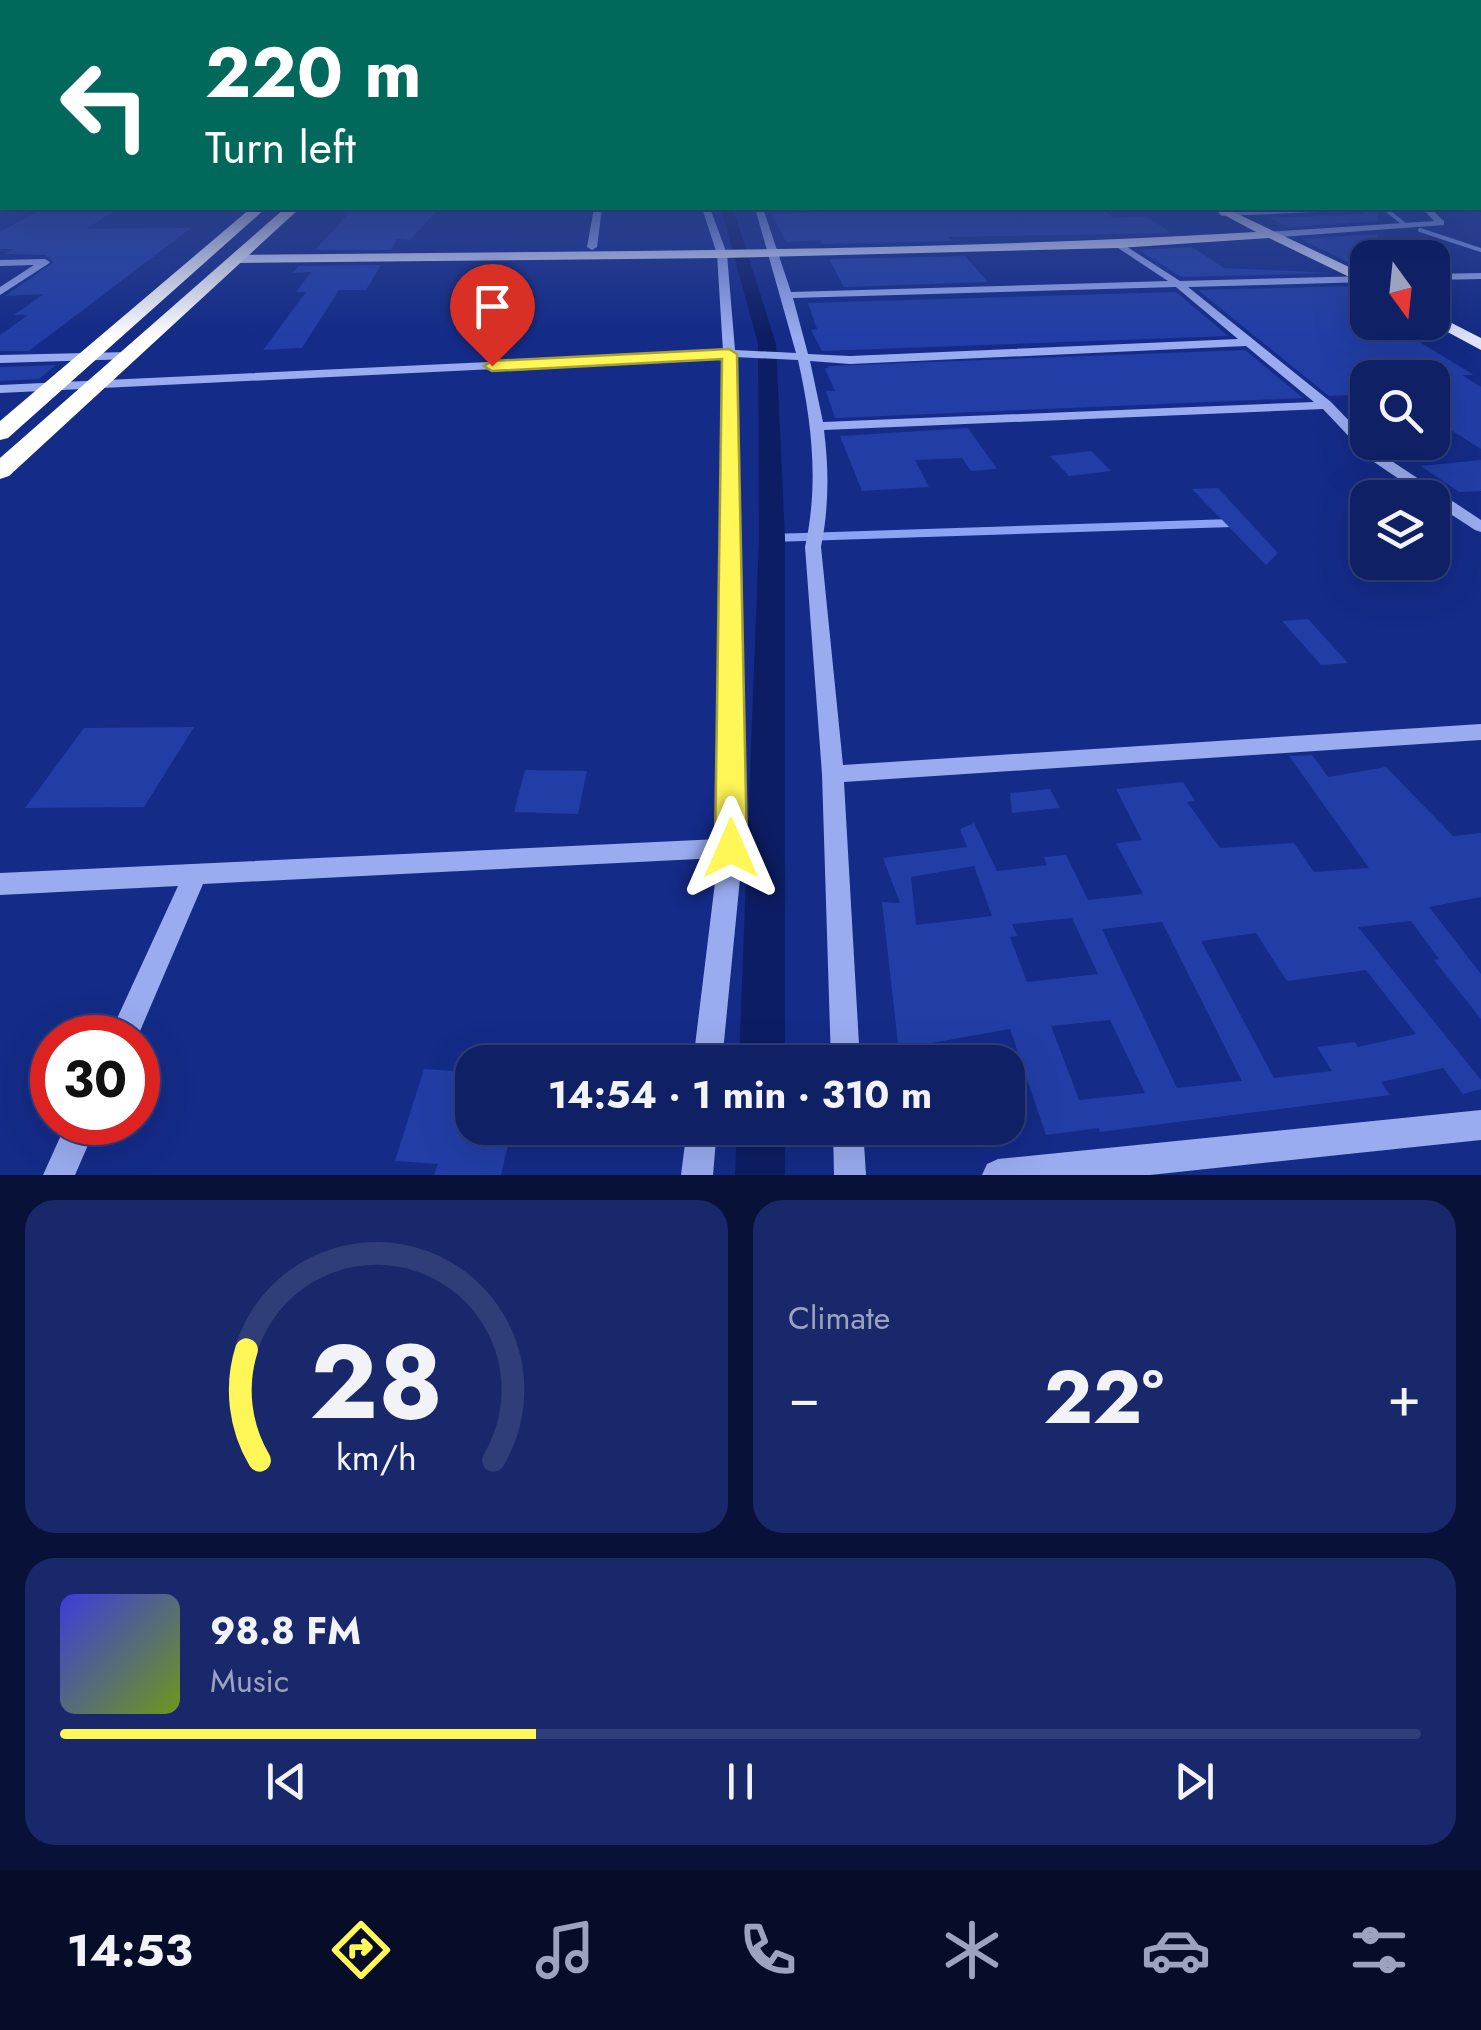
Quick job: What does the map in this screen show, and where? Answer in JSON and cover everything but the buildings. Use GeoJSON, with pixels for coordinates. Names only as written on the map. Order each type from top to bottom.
{"type":"FeatureCollection","features":[{"type":"Feature","properties":{"kind":"highway"},"geometry":{"type":"LineString","coordinates":[[0,433],[237,228]]}},
{"type":"Feature","properties":{"kind":"highway"},"geometry":{"type":"LineString","coordinates":[[0,471],[270,228]]}},
{"type":"Feature","properties":{"kind":"main road"},"geometry":{"type":"LineString","coordinates":[[1254,228],[1350,273]]}},
{"type":"Feature","properties":{"kind":"main road"},"geometry":{"type":"LineString","coordinates":[[238,256],[1118,244],[1266,234]]}},
{"type":"Feature","properties":{"kind":"main road"},"geometry":{"type":"LineString","coordinates":[[772,249],[1266,234]]}},
{"type":"Feature","properties":{"kind":"main road"},"geometry":{"type":"LineString","coordinates":[[238,256],[592,247],[724,250]]}},
{"type":"Feature","properties":{"kind":"main road"},"geometry":{"type":"LineString","coordinates":[[1450,328],[1481,345]]}},
{"type":"Feature","properties":{"kind":"street"},"geometry":{"type":"LineString","coordinates":[[592,247],[595,228]]}},
{"type":"Feature","properties":{"kind":"street"},"geometry":{"type":"LineString","coordinates":[[710,1045],[731,848],[738,353],[724,250],[714,228]]}},
{"type":"Feature","properties":{"kind":"street"},"geometry":{"type":"LineString","coordinates":[[765,228],[805,357],[816,426],[823,521],[814,547],[834,774],[845,1045]]}},
{"type":"Feature","properties":{"kind":"street"},"geometry":{"type":"LineString","coordinates":[[1266,234],[1365,228]]}},
{"type":"Feature","properties":{"kind":"street"},"geometry":{"type":"LineString","coordinates":[[1118,244],[1178,284],[1326,404],[1376,457],[1476,520]]}},
{"type":"Feature","properties":{"kind":"street"},"geometry":{"type":"LineString","coordinates":[[0,263],[44,262],[0,292]]}},
{"type":"Feature","properties":{"kind":"street"},"geometry":{"type":"LineString","coordinates":[[1450,277],[1481,276]]}},
{"type":"Feature","properties":{"kind":"street"},"geometry":{"type":"LineString","coordinates":[[785,295],[1350,280]]}},
{"type":"Feature","properties":{"kind":"street"},"geometry":{"type":"LineString","coordinates":[[0,389],[738,353],[850,360],[1248,342]]}},
{"type":"Feature","properties":{"kind":"street"},"geometry":{"type":"LineString","coordinates":[[0,359],[129,356]]}},
{"type":"Feature","properties":{"kind":"street"},"geometry":{"type":"LineString","coordinates":[[816,426],[1326,404]]}},
{"type":"Feature","properties":{"kind":"street"},"geometry":{"type":"LineString","coordinates":[[834,774],[1481,732]]}},
{"type":"Feature","properties":{"kind":"street"},"geometry":{"type":"LineString","coordinates":[[0,884],[731,848]]}},
{"type":"Feature","properties":{"kind":"street"},"geometry":{"type":"LineString","coordinates":[[132,1015],[196,873]]}},
{"type":"Feature","properties":{"kind":"street"},"geometry":{"type":"LineString","coordinates":[[998,1175],[1481,1124]]}},
{"type":"Feature","properties":{"kind":"street"},"geometry":{"type":"LineString","coordinates":[[60,1175],[73,1145]]}},
{"type":"Feature","properties":{"kind":"street"},"geometry":{"type":"LineString","coordinates":[[697,1175],[700,1145]]}},
{"type":"Feature","properties":{"kind":"street"},"geometry":{"type":"LineString","coordinates":[[849,1145],[850,1175]]}},
{"type":"Feature","properties":{"kind":"waterway"},"geometry":{"type":"LineString","coordinates":[[733,228],[767,344],[772,538],[762,1045]]}},
{"type":"Feature","properties":{"kind":"waterway"},"geometry":{"type":"LineString","coordinates":[[1420,230],[1481,250]]}},
{"type":"Feature","properties":{"kind":"waterway"},"geometry":{"type":"LineString","coordinates":[[772,538],[1232,523]]}},
{"type":"Feature","properties":{"kind":"waterway"},"geometry":{"type":"LineString","coordinates":[[760,1175],[761,1145]]}},
{"type":"Feature","properties":{"kind":"route"},"geometry":{"type":"LineString","coordinates":[[492,366],[729,354],[731,848]]}}]}
